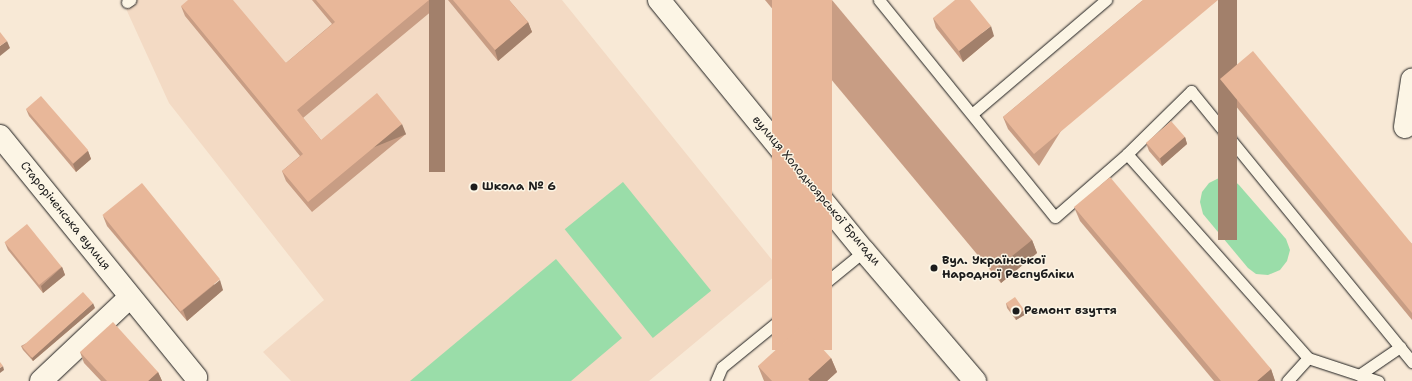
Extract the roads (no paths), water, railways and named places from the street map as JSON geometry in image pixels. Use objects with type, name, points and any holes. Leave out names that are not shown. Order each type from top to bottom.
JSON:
[{"type":"street","name":"вулиця Холодноярської Бригади","points":[[665,2],[864,251],[975,381]]},
{"type":"street","points":[[1405,127],[1412,80]]},
{"type":"street","name":"Староріченська вулиця","points":[[0,136],[196,377]]},
{"type":"street","points":[[41,381],[130,296]]},
{"type":"lane","points":[[879,0],[973,113],[1055,217],[1127,154],[1191,91],[1412,362]]},
{"type":"lane","points":[[973,113],[1106,0]]},
{"type":"lane","points":[[1127,154],[1308,358],[1378,381]]},
{"type":"lane","points":[[716,381],[722,368],[864,251]]},
{"type":"lane","points":[[1359,375],[1400,347]]},
{"type":"lane","points":[[1287,381],[1308,358]]},
{"type":"place","name":"Школа № 6","points":[[474,187]]},
{"type":"place","name":"Вул. Української Народної Республіки","points":[[934,268]]},
{"type":"place","name":"Ремонт взуття","points":[[1016,311]]}]
